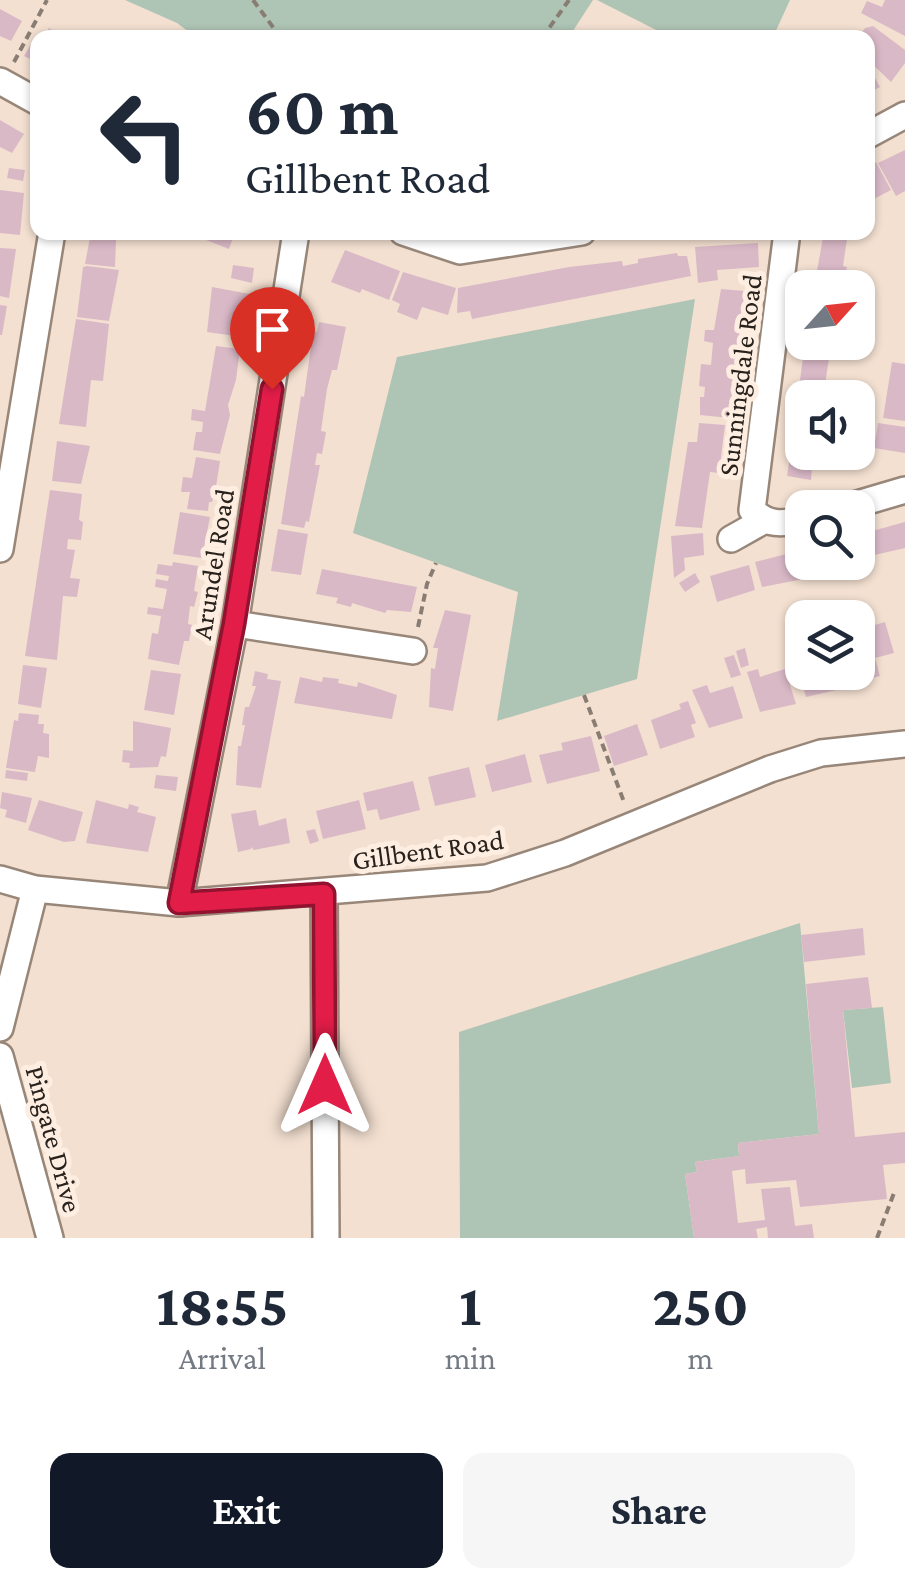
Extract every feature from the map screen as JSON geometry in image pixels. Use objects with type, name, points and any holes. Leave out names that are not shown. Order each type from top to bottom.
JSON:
[{"type":"street","points":[[2,82],[30,98]]},
{"type":"street","points":[[875,131],[905,115]]},
{"type":"street","points":[[0,549],[10,437],[50,240]]},
{"type":"street","name":"Arundel Road","points":[[179,903],[234,624],[295,240]]},
{"type":"street","points":[[427,240],[460,251],[531,240]]},
{"type":"street","name":"Sunningdale Road","points":[[763,521],[752,510],[786,240]]},
{"type":"street","points":[[875,499],[905,490]]},
{"type":"street","points":[[730,539],[763,521],[785,524]]},
{"type":"street","points":[[234,624],[413,651]]},
{"type":"street","name":"Gillbent Road","points":[[0,879],[35,889],[179,903],[488,878],[564,853],[770,770],[821,754],[905,744]]},
{"type":"street","points":[[0,1028],[35,889]]},
{"type":"street","points":[[324,894],[326,1238]]},
{"type":"street","name":"Pingate Drive","points":[[0,1056],[50,1238]]},
{"type":"path","points":[[31,30],[47,0]]},
{"type":"path","points":[[254,0],[275,30]]},
{"type":"path","points":[[548,30],[569,0]]},
{"type":"path","points":[[2,82],[30,31]]},
{"type":"path","points":[[413,651],[436,563]]},
{"type":"path","points":[[584,695],[632,825]]},
{"type":"path","points":[[877,1238],[894,1194]]},
{"type":"green space","points":[[125,0],[593,0],[574,30],[186,30]]},
{"type":"green space","points":[[597,0],[790,0],[776,30],[656,30]]},
{"type":"green space","points":[[695,299],[637,679],[497,721],[518,592],[353,533],[397,357]]},
{"type":"green space","points":[[800,923],[819,1134],[738,1143],[739,1156],[695,1162],[697,1172],[685,1174],[694,1238],[460,1238],[459,1032]]},
{"type":"green space","points":[[883,1007],[891,1083],[852,1088],[843,1010]]},
{"type":"building","points":[[885,0],[905,0],[905,36],[861,13],[867,1],[882,7]]},
{"type":"building","points":[[0,9],[22,21],[11,41],[0,36]]},
{"type":"building","points":[[873,26],[905,50],[905,63],[891,82],[875,67],[875,30],[865,28]]},
{"type":"building","points":[[0,120],[24,134],[12,153],[0,147]]},
{"type":"building","points":[[905,150],[905,191],[896,196],[878,163]]},
{"type":"building","points":[[875,163],[891,190],[875,198]]},
{"type":"building","points":[[9,168],[25,170],[23,181],[7,178]]},
{"type":"building","points":[[0,190],[24,193],[20,235],[0,233]]},
{"type":"building","points":[[90,240],[116,240],[115,267],[85,264]]},
{"type":"building","points":[[206,240],[232,240],[229,249]]},
{"type":"building","points":[[823,240],[847,240],[843,266],[847,267],[817,270]]},
{"type":"building","points":[[758,243],[759,267],[717,270],[718,280],[698,283],[695,247]]},
{"type":"building","points":[[0,248],[16,249],[9,298],[0,296]]},
{"type":"building","points":[[345,250],[400,271],[389,300],[331,282]]},
{"type":"building","points":[[677,253],[687,256],[691,276],[472,319],[470,311],[457,313],[458,288],[569,267],[622,261],[623,266],[638,263],[638,259]]},
{"type":"building","points":[[233,265],[254,268],[252,283],[231,278]]},
{"type":"building","points":[[83,267],[119,270],[109,321],[77,317]]},
{"type":"building","points":[[403,272],[456,288],[448,315],[422,307],[417,320],[397,312],[400,304],[392,300]]},
{"type":"building","points":[[212,287],[250,294],[242,337],[207,332]]},
{"type":"building","points":[[721,289],[745,291],[729,418],[700,415],[700,397],[704,397],[705,387],[699,386],[701,364],[711,365],[713,343],[704,341],[705,330],[714,330]]},
{"type":"building","points":[[0,305],[7,306],[2,335],[0,335]]},
{"type":"building","points":[[76,319],[109,324],[103,381],[91,380],[86,427],[59,424]]},
{"type":"building","points":[[319,322],[346,327],[337,370],[332,370],[327,389],[321,431],[326,432],[322,454],[317,453],[315,465],[320,465],[309,522],[304,528],[281,524],[313,331],[317,332]]},
{"type":"building","points":[[216,346],[240,349],[220,454],[193,450],[196,432],[202,432],[203,422],[191,420],[192,409],[205,411]]},
{"type":"building","points":[[803,360],[829,360],[826,380],[800,380]]},
{"type":"building","points":[[892,362],[905,364],[905,421],[883,418]]},
{"type":"building","points":[[699,423],[725,425],[719,473],[710,472],[702,528],[675,526],[688,442],[697,442]]},
{"type":"building","points":[[878,423],[905,427],[905,453],[875,448]]},
{"type":"building","points":[[57,441],[90,446],[81,484],[52,481]]},
{"type":"building","points":[[196,457],[220,461],[208,511],[187,509],[190,492],[181,492],[183,477],[192,478]]},
{"type":"building","points":[[788,470],[812,470],[811,480],[787,476]]},
{"type":"building","points":[[50,490],[82,494],[81,540],[68,539],[67,549],[75,550],[70,578],[80,579],[77,597],[63,596],[57,660],[25,656]]},
{"type":"building","points":[[180,512],[210,517],[202,558],[173,554]]},
{"type":"building","points":[[905,522],[905,548],[875,555],[875,530]]},
{"type":"building","points":[[278,529],[308,534],[301,575],[271,571]]},
{"type":"building","points":[[703,533],[704,555],[684,558],[685,570],[674,578],[671,536]]},
{"type":"building","points":[[785,554],[785,580],[798,580],[762,587],[755,562]]},
{"type":"building","points":[[173,562],[198,566],[194,591],[198,592],[194,607],[190,606],[189,641],[184,641],[179,665],[148,659],[152,633],[158,634],[161,616],[147,614],[148,607],[163,609],[167,589],[155,587],[156,579],[168,581],[169,576],[156,574],[158,564],[172,566]]},
{"type":"building","points":[[749,565],[755,590],[717,602],[710,576]]},
{"type":"building","points":[[322,569],[417,587],[411,612],[385,613],[352,603],[351,607],[336,603],[338,598],[316,594]]},
{"type":"building","points":[[695,573],[700,582],[685,592],[679,583]]},
{"type":"building","points":[[445,610],[471,615],[453,711],[429,707],[431,668],[435,669],[438,648],[433,648]]},
{"type":"building","points":[[885,622],[894,653],[875,658],[875,625]]},
{"type":"building","points":[[745,648],[749,665],[741,668],[736,651]]},
{"type":"building","points":[[734,655],[741,675],[731,678],[724,658]]},
{"type":"building","points":[[23,665],[47,668],[41,708],[18,704]]},
{"type":"building","points":[[758,669],[760,677],[785,669],[785,690],[792,690],[796,704],[760,712],[747,672]]},
{"type":"building","points":[[151,670],[181,674],[174,715],[144,710]]},
{"type":"building","points":[[255,671],[268,674],[267,679],[281,681],[261,788],[236,785],[238,746],[245,725],[245,707],[249,707],[256,686],[252,686]]},
{"type":"building","points":[[300,677],[322,682],[323,677],[339,679],[338,683],[357,687],[358,682],[397,695],[392,719],[294,703]]},
{"type":"building","points":[[707,685],[710,693],[733,686],[743,718],[709,728],[692,690]]},
{"type":"building","points":[[804,690],[837,690],[806,697]]},
{"type":"building","points":[[688,701],[696,723],[691,725],[695,737],[660,749],[651,720],[681,709],[679,704]]},
{"type":"building","points":[[19,713],[39,715],[38,724],[44,724],[43,733],[49,734],[49,758],[38,756],[35,772],[6,768],[14,720],[18,721]]},
{"type":"building","points":[[133,721],[171,728],[166,757],[161,756],[158,767],[129,768],[130,763],[122,762],[123,750],[133,751]]},
{"type":"building","points":[[637,724],[648,755],[614,766],[604,736]]},
{"type":"building","points":[[591,736],[600,771],[547,784],[539,755],[563,750],[561,743]]},
{"type":"building","points":[[525,754],[532,782],[492,792],[485,765]]},
{"type":"building","points":[[469,767],[476,797],[435,806],[428,777]]},
{"type":"building","points":[[6,770],[28,773],[27,781],[5,778]]},
{"type":"building","points":[[156,775],[178,777],[176,791],[154,788]]},
{"type":"building","points":[[413,781],[420,810],[380,820],[377,809],[367,811],[363,793]]},
{"type":"building","points":[[2,792],[32,798],[26,823],[5,817],[7,810],[0,808]]},
{"type":"building","points":[[39,800],[83,812],[75,841],[64,842],[28,830]]},
{"type":"building","points":[[96,800],[128,809],[129,804],[139,807],[137,812],[156,817],[148,852],[86,843]]},
{"type":"building","points":[[359,800],[366,829],[323,839],[316,811]]},
{"type":"building","points":[[256,810],[259,826],[286,818],[290,843],[238,852],[231,814]]},
{"type":"building","points":[[315,829],[319,841],[310,844],[306,831]]},
{"type":"building","points":[[863,928],[865,955],[804,962],[801,935]]},
{"type":"building","points":[[868,977],[872,1008],[843,1010],[855,1137],[905,1132],[905,1163],[883,1165],[887,1199],[800,1207],[796,1180],[746,1184],[745,1169],[732,1171],[738,1223],[765,1220],[761,1189],[790,1187],[795,1226],[812,1224],[814,1238],[768,1238],[767,1227],[756,1229],[758,1238],[694,1238],[685,1174],[697,1172],[695,1162],[739,1156],[738,1143],[819,1134],[806,984]]},
{"type":"route","points":[[272,389],[234,624],[179,903],[324,894],[325,1085]]}]
